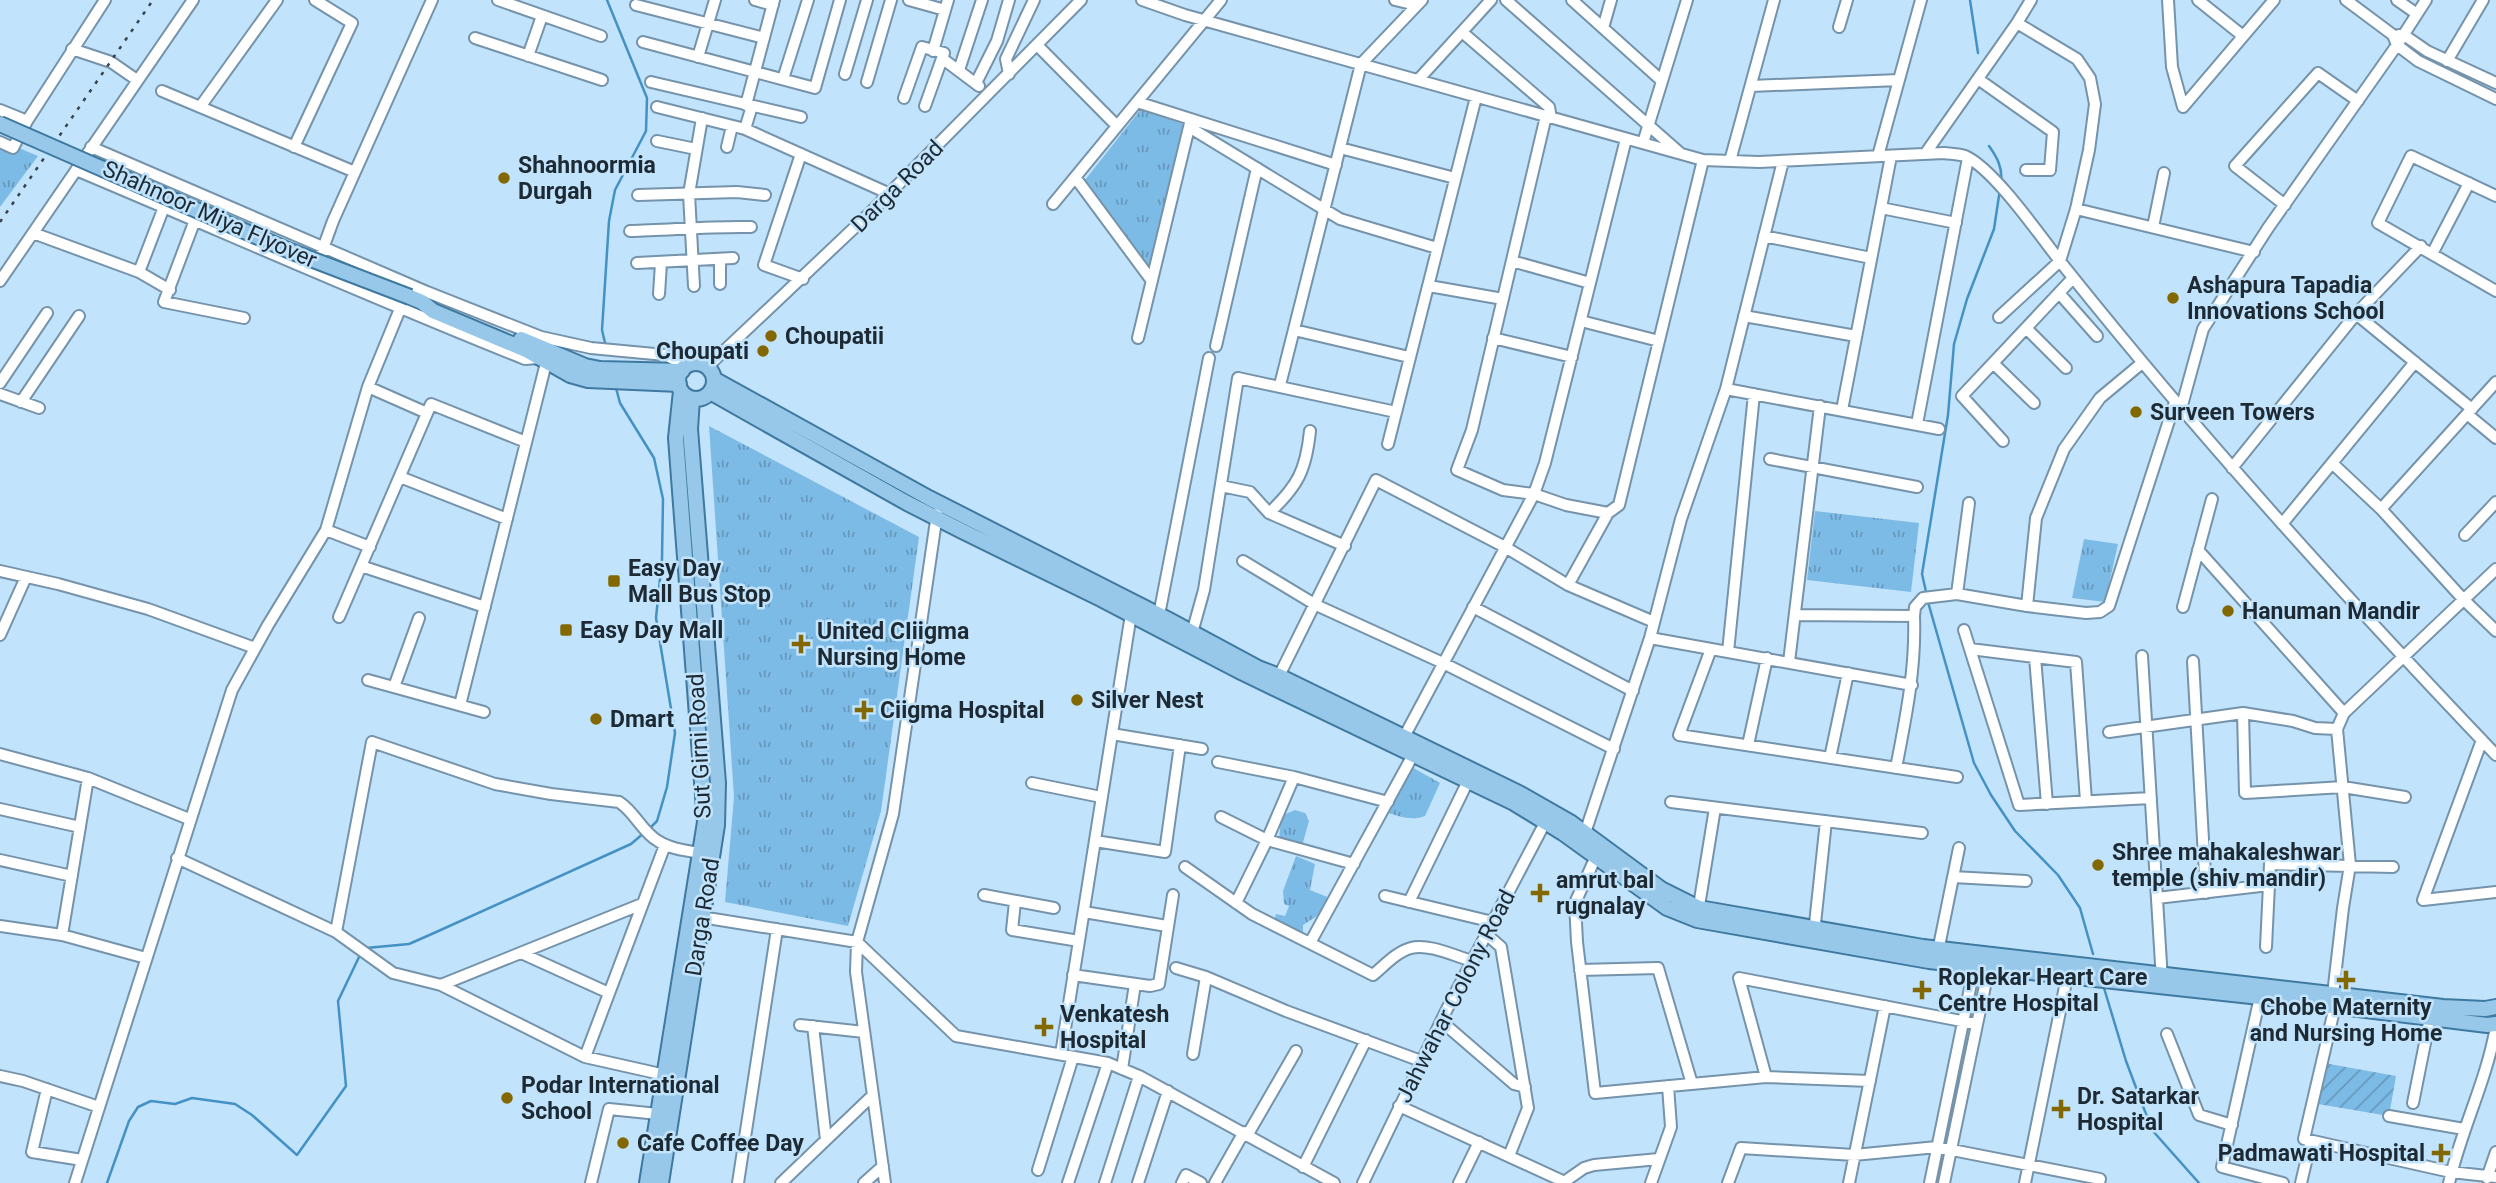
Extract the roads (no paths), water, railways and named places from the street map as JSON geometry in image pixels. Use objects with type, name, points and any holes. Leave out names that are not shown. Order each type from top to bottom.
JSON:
[{"type":"main road","name":"Shahnoor Miya Flyover","points":[[0,124],[290,251],[422,302],[432,302],[585,366],[600,369],[661,369],[684,382]]},
{"type":"main road","name":"Shahnoor Miya Flyover","points":[[422,302],[433,312],[537,357],[570,375],[588,380],[684,382]]},
{"type":"main road","points":[[710,379],[699,399],[684,382],[694,364],[710,379],[938,511],[1132,608],[1243,673],[1548,817]]},
{"type":"main road","name":"Darga Road","points":[[661,1183],[696,916],[706,854],[717,825],[718,783],[684,382]]},
{"type":"main road","points":[[1132,608],[1159,615],[1258,668],[1519,793],[1548,817],[1599,851],[1667,908],[1983,961],[2334,1000],[2430,1018],[2487,1025],[2496,1016]]},
{"type":"main road","points":[[647,1183],[696,916]]},
{"type":"main road","points":[[2162,981],[2260,997],[2443,1007],[2496,1016]]},
{"type":"street","points":[[0,142],[13,148],[27,121],[105,0]]},
{"type":"street","points":[[0,281],[192,0]]},
{"type":"street","points":[[200,107],[277,0]]},
{"type":"street","points":[[294,147],[352,23],[315,0]]},
{"type":"street","points":[[314,270],[432,0]]},
{"type":"street","points":[[498,0],[601,36]]},
{"type":"street","points":[[698,57],[715,0]]},
{"type":"street","points":[[745,129],[754,72],[774,3],[754,0]]},
{"type":"street","points":[[783,79],[808,0]]},
{"type":"street","points":[[643,42],[815,88],[840,0]]},
{"type":"street","points":[[845,74],[867,0]]},
{"type":"street","points":[[867,82],[891,0]]},
{"type":"street","points":[[909,0],[947,5],[933,51]]},
{"type":"street","points":[[959,70],[982,0]]},
{"type":"street","points":[[976,83],[997,41],[1009,0]]},
{"type":"street","points":[[1009,74],[1006,59],[1034,0]]},
{"type":"street","name":"Darga Road","points":[[710,379],[803,279],[1081,0]]},
{"type":"street","points":[[1142,0],[1204,20],[1703,160],[1783,161],[1944,153],[1969,158],[2006,193],[2142,363],[2232,468],[2402,657],[2496,755]]},
{"type":"street","points":[[1053,204],[1221,0]]},
{"type":"street","points":[[1395,0],[1419,3]]},
{"type":"street","points":[[1418,80],[1491,0]]},
{"type":"street","points":[[1506,0],[1682,154]]},
{"type":"street","points":[[1572,0],[1662,82]]},
{"type":"street","points":[[1603,27],[1611,0]]},
{"type":"street","points":[[1643,144],[1687,0]]},
{"type":"street","points":[[1730,161],[1774,0]]},
{"type":"street","points":[[1839,27],[1847,0]]},
{"type":"street","points":[[1878,156],[1922,0]]},
{"type":"street","points":[[1924,154],[2031,0]]},
{"type":"street","points":[[2168,0],[2172,67],[2183,107],[2274,0]]},
{"type":"street","points":[[2198,0],[2243,36]]},
{"type":"street","points":[[2346,0],[2398,38],[2495,80]]},
{"type":"street","points":[[2397,0],[2417,14]]},
{"type":"street","points":[[1896,768],[1912,684],[1915,607],[1928,597],[1957,594],[2086,613],[2100,612],[2109,606],[2203,329],[2426,0]]},
{"type":"street","points":[[2447,61],[2483,0]]},
{"type":"street","points":[[1279,385],[1361,64],[1419,3]]},
{"type":"street","points":[[636,5],[764,38]]},
{"type":"street","points":[[528,56],[542,16]]},
{"type":"street","points":[[1999,317],[2060,261],[2076,209],[2089,149],[2095,104],[2090,78],[2077,59],[2017,23]]},
{"type":"street","points":[[1462,32],[1549,107],[1472,430],[1457,470],[1503,490],[1534,494],[1566,505],[1608,513]]},
{"type":"street","points":[[475,38],[601,80]]},
{"type":"street","points":[[2398,38],[2418,61],[2496,99]]},
{"type":"street","points":[[1037,45],[1117,126]]},
{"type":"street","points":[[904,98],[922,47],[944,53],[925,106]]},
{"type":"street","points":[[72,49],[111,62],[137,80]]},
{"type":"street","points":[[943,59],[976,83],[988,96]]},
{"type":"street","points":[[2285,205],[2235,166],[2318,73],[2358,101]]},
{"type":"street","points":[[1978,79],[2053,132],[2050,170],[2026,170]]},
{"type":"street","points":[[1751,86],[1899,80]]},
{"type":"street","points":[[651,82],[801,117]]},
{"type":"street","points":[[162,91],[355,172]]},
{"type":"street","points":[[1388,444],[1476,97]]},
{"type":"street","points":[[1137,102],[1190,123],[1336,165]]},
{"type":"street","points":[[657,107],[745,129],[890,194]]},
{"type":"street","points":[[0,110],[27,121]]},
{"type":"street","points":[[694,286],[689,194],[702,118]]},
{"type":"street","points":[[1190,123],[1340,219],[1437,248]]},
{"type":"street","points":[[1138,338],[1190,123]]},
{"type":"street","points":[[727,147],[732,126]]},
{"type":"street","points":[[1404,737],[1534,494],[1545,463],[1626,139]]},
{"type":"street","points":[[657,141],[696,149]]},
{"type":"street","points":[[90,147],[427,292],[541,337],[591,348],[665,355],[684,382]]},
{"type":"street","points":[[1340,148],[1455,178]]},
{"type":"street","points":[[801,154],[764,265],[803,279]]},
{"type":"street","points":[[1842,410],[1891,156]]},
{"type":"street","points":[[2496,196],[2411,156],[2378,223],[2496,291]]},
{"type":"street","points":[[1917,424],[1969,158]]},
{"type":"street","points":[[1568,585],[1608,513],[1619,505],[1703,160]]},
{"type":"street","points":[[1582,839],[1650,638],[1681,519],[1726,388],[1783,161]]},
{"type":"street","points":[[1216,346],[1257,168]]},
{"type":"street","points":[[76,170],[400,309],[524,359],[537,357],[526,442],[460,705]]},
{"type":"street","points":[[2153,228],[2164,173]]},
{"type":"street","points":[[1075,177],[1152,281]]},
{"type":"street","points":[[2432,254],[2469,183]]},
{"type":"street","points":[[638,195],[737,192],[765,195]]},
{"type":"street","points":[[139,272],[164,207]]},
{"type":"street","points":[[1881,208],[1956,223]]},
{"type":"street","points":[[2076,209],[2254,252]]},
{"type":"street","points":[[195,220],[164,302],[244,318]]},
{"type":"street","points":[[630,231],[709,226],[751,227]]},
{"type":"street","points":[[33,233],[139,272],[170,290]]},
{"type":"street","points":[[1764,236],[1871,258]]},
{"type":"street","points":[[2232,468],[2356,314],[2421,246]]},
{"type":"street","points":[[637,263],[733,258]]},
{"type":"street","points":[[720,260],[720,284]]},
{"type":"street","points":[[1512,261],[1590,283]]},
{"type":"street","points":[[659,294],[661,262]]},
{"type":"street","points":[[2003,441],[1962,396],[2073,278]]},
{"type":"street","points":[[1429,286],[1503,299]]},
{"type":"street","points":[[2059,293],[2097,336]]},
{"type":"street","points":[[75,1183],[232,690],[326,530],[368,387],[400,309]]},
{"type":"street","points":[[0,383],[47,313]]},
{"type":"street","points":[[2356,314],[2414,362],[2496,438]]},
{"type":"street","points":[[21,402],[79,316]]},
{"type":"street","points":[[1744,316],[1856,336]]},
{"type":"street","points":[[1581,321],[1659,341]]},
{"type":"street","points":[[2026,328],[2066,368]]},
{"type":"street","points":[[1294,330],[1409,357]]},
{"type":"street","points":[[1493,338],[1572,357]]},
{"type":"street","points":[[1159,615],[1209,358]]},
{"type":"street","points":[[2282,524],[2414,362]]},
{"type":"street","points":[[1993,363],[2034,403]]},
{"type":"street","points":[[2027,606],[2036,518],[2064,449],[2100,398],[2142,363]]},
{"type":"street","points":[[1192,633],[1204,590],[1238,378],[1396,412]]},
{"type":"street","points":[[2381,509],[2496,382]]},
{"type":"street","points":[[368,387],[427,413]]},
{"type":"street","points":[[1726,388],[1939,429]]},
{"type":"street","points":[[0,394],[40,408]]},
{"type":"street","points":[[1728,652],[1754,394]]},
{"type":"street","points":[[340,617],[431,404],[526,442]]},
{"type":"street","points":[[1789,662],[1820,406]]},
{"type":"street","points":[[1269,513],[1290,493],[1300,477],[1310,430]]},
{"type":"street","points":[[1770,459],[1917,487]]},
{"type":"street","points":[[2332,463],[2381,509],[2496,631]]},
{"type":"street","points":[[400,477],[507,519]]},
{"type":"street","points":[[1279,676],[1376,480],[1505,547],[1568,585],[1654,622]]},
{"type":"street","points":[[1221,486],[1250,492],[1269,513],[1345,546]]},
{"type":"street","points":[[2183,607],[2212,499]]},
{"type":"street","points":[[2466,535],[2496,502]]},
{"type":"street","points":[[1957,594],[1969,503]]},
{"type":"street","points":[[885,1183],[856,972],[857,942],[893,814],[938,511]]},
{"type":"street","points":[[326,530],[370,547]]},
{"type":"street","points":[[2198,550],[2344,713]]},
{"type":"street","points":[[1243,561],[1316,605],[1443,663],[1614,750]]},
{"type":"street","points":[[362,566],[485,607]]},
{"type":"street","points":[[2496,569],[2344,713],[2337,729],[2350,865],[2334,1000],[2304,1139],[2450,1177],[2492,1177],[2496,1152]]},
{"type":"street","points":[[0,571],[149,609],[255,648]]},
{"type":"street","points":[[0,635],[26,577]]},
{"type":"street","points":[[1473,607],[1633,691]]},
{"type":"street","points":[[1061,1054],[1132,608]]},
{"type":"street","points":[[1795,615],[1914,616]]},
{"type":"street","points":[[394,687],[419,618]]},
{"type":"street","points":[[1964,630],[2019,805],[2151,798]]},
{"type":"street","points":[[1650,638],[1912,684]]},
{"type":"street","points":[[1711,649],[1679,734],[1957,777]]},
{"type":"street","points":[[1970,649],[2076,662],[2087,802]]},
{"type":"street","points":[[2142,656],[2162,981]]},
{"type":"street","points":[[2035,657],[2047,804]]},
{"type":"street","points":[[1748,745],[1767,658]]},
{"type":"street","points":[[2193,661],[2194,719],[2206,893]]},
{"type":"street","points":[[1830,758],[1848,673]]},
{"type":"street","points":[[368,680],[484,712]]},
{"type":"street","points":[[2109,732],[2243,713],[2293,721],[2315,728],[2337,729]]},
{"type":"street","points":[[2243,713],[2245,793],[2343,788],[2404,797]]},
{"type":"street","points":[[1112,734],[1202,749]]},
{"type":"street","points":[[2482,740],[2423,900],[2496,892]]},
{"type":"street","points":[[336,932],[372,742],[495,784],[619,802],[628,808],[660,843],[706,854]]},
{"type":"street","points":[[1095,841],[1165,852],[1180,745]]},
{"type":"street","points":[[0,754],[88,778],[189,819]]},
{"type":"street","points":[[1310,943],[1413,755]]},
{"type":"street","points":[[1217,762],[1294,777],[1388,802]]},
{"type":"street","points":[[1236,903],[1294,777]]},
{"type":"street","points":[[62,935],[88,778]]},
{"type":"street","points":[[1409,902],[1468,781]]},
{"type":"street","points":[[1032,783],[1101,797]]},
{"type":"street","points":[[1671,802],[1922,833]]},
{"type":"street","points":[[1698,914],[1715,808]]},
{"type":"street","points":[[0,809],[80,827]]},
{"type":"street","points":[[1221,817],[1267,840],[1354,864]]},
{"type":"street","name":"Jahwahar Colony Road","points":[[1363,1183],[1441,1021],[1548,817]]},
{"type":"street","points":[[1814,934],[1826,821]]},
{"type":"street","points":[[585,1057],[642,904],[660,843]]},
{"type":"street","points":[[1937,955],[1958,848]]},
{"type":"street","points":[[1599,851],[1575,903],[1595,1093],[1766,1077],[1870,1081]]},
{"type":"street","points":[[177,858],[336,932],[393,973],[441,985],[585,1057],[665,1075]]},
{"type":"street","points":[[0,860],[72,876]]},
{"type":"street","points":[[2266,947],[2270,864],[2393,867]]},
{"type":"street","points":[[1185,867],[1252,914],[1373,975],[1400,953],[1413,947],[1429,948],[1472,961]]},
{"type":"street","points":[[1953,877],[2026,881]]},
{"type":"street","points":[[2157,898],[2269,885]]},
{"type":"street","points":[[984,895],[1054,908]]},
{"type":"street","points":[[1073,975],[1150,986],[1159,984],[1173,895]]},
{"type":"street","points":[[1385,896],[1493,922]]},
{"type":"street","points":[[1015,902],[1012,930],[1079,941]]},
{"type":"street","points":[[441,985],[642,904]]},
{"type":"street","points":[[1084,912],[1167,926]]},
{"type":"street","points":[[696,916],[857,942],[956,1036],[1108,1063],[1168,1091],[1334,1183]]},
{"type":"street","points":[[0,926],[62,935],[146,958]]},
{"type":"street","points":[[738,1183],[777,929]]},
{"type":"street","points":[[1486,934],[1501,947],[1528,1108],[1509,1156]]},
{"type":"street","points":[[521,953],[609,992]]},
{"type":"street","points":[[1930,1183],[1963,1021],[1983,961]]},
{"type":"street","points":[[1944,1183],[1977,1024],[1983,961]]},
{"type":"street","points":[[1176,968],[1206,977],[1421,1061]]},
{"type":"street","points":[[1580,970],[1658,968],[1692,1084]]},
{"type":"street","points":[[2025,1183],[2068,971]]},
{"type":"street","points":[[1193,1054],[1206,977]]},
{"type":"street","points":[[1766,1077],[1740,978],[1977,1024]]},
{"type":"street","points":[[1122,1069],[1135,984]]},
{"type":"street","points":[[2260,997],[2222,1167],[2283,1183]]},
{"type":"street","points":[[1849,1183],[1885,1006]]},
{"type":"street","points":[[2450,1177],[2492,1049],[2496,1016]]},
{"type":"street","points":[[2413,1103],[2430,1018]]},
{"type":"street","points":[[1441,1021],[1514,1084],[1525,1087]]},
{"type":"street","points":[[800,1025],[864,1032]]},
{"type":"street","points":[[813,1026],[826,1140]]},
{"type":"street","points":[[2167,1034],[2199,1115],[2232,1125]]},
{"type":"street","points":[[1304,1183],[1306,1169],[1366,1040]]},
{"type":"street","points":[[1215,1183],[1296,1051]]},
{"type":"street","points":[[1038,1170],[1073,1056]]},
{"type":"street","points":[[1068,1183],[1108,1063]]},
{"type":"street","points":[[0,1076],[99,1107]]},
{"type":"street","points":[[1105,1183],[1139,1076]]},
{"type":"street","points":[[1651,1183],[1671,1128],[1668,1086]]},
{"type":"street","points":[[47,1089],[32,1152],[82,1160]]},
{"type":"street","points":[[1138,1183],[1168,1091]]},
{"type":"street","points":[[781,1183],[873,1096]]},
{"type":"street","points":[[1399,1106],[1509,1156],[1550,1179],[1565,1182],[1584,1168],[1594,1165],[1660,1159]]},
{"type":"street","points":[[591,1183],[609,1109],[658,1114]]},
{"type":"street","points":[[2389,1116],[2464,1129]]},
{"type":"street","points":[[2301,1183],[2311,1141]]},
{"type":"street","points":[[1460,1183],[1479,1142]]},
{"type":"street","points":[[1728,1183],[1741,1148],[1854,1155],[1937,1147],[2100,1179],[2099,1183]]},
{"type":"street","points":[[864,1183],[883,1166]]},
{"type":"street","points":[[1182,1183],[1186,1175],[1201,1183]]},
{"type":"waterway","points":[[606,347],[602,330],[609,221],[615,190],[646,131],[647,98],[607,0]]},
{"type":"waterway","points":[[1970,0],[1978,53]]},
{"type":"waterway","points":[[1989,146],[1999,163],[2001,183]]},
{"type":"waterway","points":[[1927,596],[1922,574],[1948,415],[1954,344],[1967,299],[1994,229],[2000,189]]},
{"type":"waterway","points":[[616,388],[620,403],[654,458],[663,499],[662,559],[656,618],[675,733],[667,787],[657,821],[650,828]]},
{"type":"waterway","points":[[1928,602],[1974,763],[2015,831],[2058,875],[2080,908],[2093,954]]},
{"type":"waterway","points":[[366,948],[409,944],[631,844],[645,832]]},
{"type":"waterway","points":[[107,1183],[129,1121],[138,1107],[151,1101],[175,1104],[192,1098],[235,1104],[252,1115],[297,1155],[346,1086],[338,1001],[360,955]]},
{"type":"waterway","points":[[2104,988],[2126,1061],[2152,1130],[2199,1183]]},
{"type":"railway","points":[[0,222],[153,0]]},
{"type":"place","name":"Shahnoormia Durgah","points":[[504,178]]},
{"type":"place","name":"Ashapura Tapadia Innovations School","points":[[2173,298]]},
{"type":"place","name":"Choupatii","points":[[771,336]]},
{"type":"place","name":"Choupati","points":[[763,351]]},
{"type":"place","name":"Surveen Towers","points":[[2136,412]]},
{"type":"place","name":"Easy Day Mall Bus Stop","points":[[614,581]]},
{"type":"place","name":"Hanuman Mandir","points":[[2228,611]]},
{"type":"place","name":"Easy Day Mall","points":[[566,630]]},
{"type":"place","name":"United CIiigma Nursing Home","points":[[801,644]]},
{"type":"place","name":"Silver Nest","points":[[1077,700]]},
{"type":"place","name":"Ciigma Hospital","points":[[864,710]]},
{"type":"place","name":"Dmart","points":[[596,719]]},
{"type":"place","name":"Shree mahakaleshwar temple (shiv mandir)","points":[[2098,865]]},
{"type":"place","name":"amrut bal rugnalay","points":[[1540,893]]},
{"type":"place","name":"Chobe Maternity and Nursing Home","points":[[2346,980]]},
{"type":"place","name":"Roplekar Heart Care Centre Hospital","points":[[1922,990]]},
{"type":"place","name":"Venkatesh Hospital","points":[[1044,1027]]},
{"type":"place","name":"Podar International School","points":[[507,1098]]},
{"type":"place","name":"Dr. Satarkar Hospital","points":[[2061,1109]]},
{"type":"place","name":"Cafe Coffee Day","points":[[623,1143]]},
{"type":"place","name":"Padmawati Hospital","points":[[2441,1153]]}]
